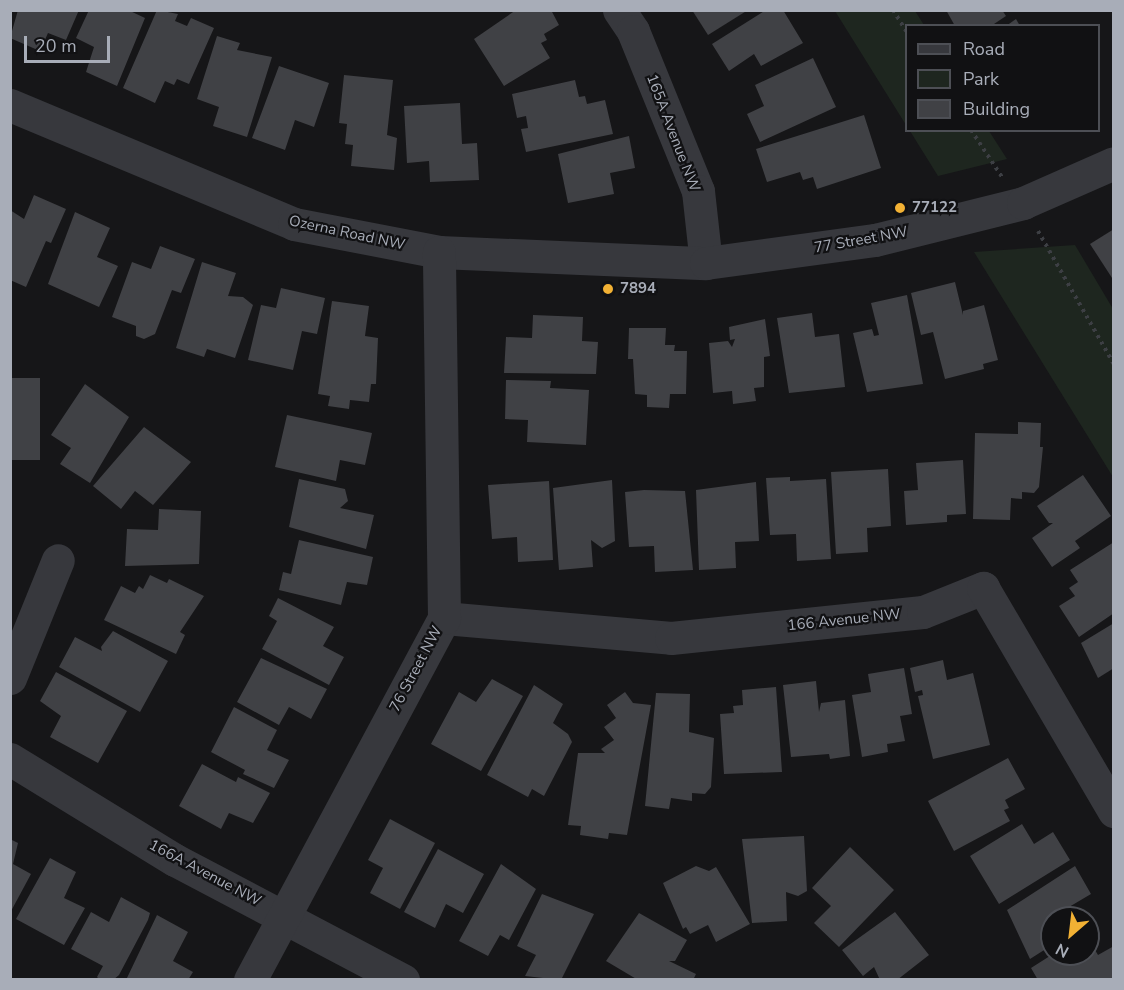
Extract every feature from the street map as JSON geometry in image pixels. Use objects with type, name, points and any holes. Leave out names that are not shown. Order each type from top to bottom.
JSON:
[{"type":"street","name":"165A Avenue NW","points":[[619,10],[633,31],[698,191],[706,262]]},
{"type":"street","name":"Ozerna Road NW","points":[[10,105],[294,224],[439,252],[706,262]]},
{"type":"street","name":"77 Street NW","points":[[706,262],[875,240],[1023,203],[1113,163]]},
{"type":"street","name":"76 Street NW","points":[[250,980],[444,618],[439,252]]},
{"type":"street","points":[[10,678],[58,560]]},
{"type":"street","name":"166 Avenue NW","points":[[444,618],[671,638],[923,612],[983,588],[1113,811]]},
{"type":"street","name":"166A Avenue NW","points":[[10,759],[175,860],[285,914],[403,980]]},
{"type":"path","points":[[893,10],[905,29]]},
{"type":"path","points":[[972,132],[1023,203],[1113,364]]},
{"type":"green space","points":[[835,11],[915,11],[923,24],[905,24],[905,123]]},
{"type":"green space","points":[[911,132],[990,132],[1007,159],[938,176]]},
{"type":"green space","points":[[1075,245],[1113,309],[1113,477],[974,252]]},
{"type":"building","points":[[18,10],[79,10],[66,40],[48,33],[40,51],[10,38]]},
{"type":"building","points":[[89,10],[128,10],[145,18],[117,86],[86,72],[94,47],[76,38]]},
{"type":"building","points":[[157,10],[178,14],[175,21],[187,26],[191,18],[214,28],[189,84],[177,79],[174,85],[165,81],[155,103],[123,88]]},
{"type":"building","points":[[516,10],[551,10],[559,25],[544,34],[547,40],[541,43],[550,58],[504,86],[474,39]]},
{"type":"building","points":[[692,10],[748,10],[708,35]]},
{"type":"building","points":[[766,10],[783,10],[803,43],[761,66],[754,54],[729,71],[712,44]]},
{"type":"building","points":[[946,10],[1002,10],[1006,16],[994,24],[954,24]]},
{"type":"building","points":[[1016,19],[1019,24],[1009,24]]},
{"type":"building","points":[[217,36],[240,43],[237,50],[272,57],[247,137],[213,126],[219,107],[197,99]]},
{"type":"building","points":[[813,58],[836,107],[760,142],[747,114],[764,106],[755,85]]},
{"type":"building","points":[[279,66],[329,83],[314,127],[295,120],[285,150],[252,138]]},
{"type":"building","points":[[344,75],[393,80],[387,135],[397,138],[394,170],[351,166],[353,145],[345,144],[347,124],[339,123]]},
{"type":"building","points":[[575,80],[579,97],[585,96],[587,104],[605,100],[613,134],[526,152],[521,129],[528,128],[526,116],[517,118],[512,94]]},
{"type":"building","points":[[460,103],[462,144],[477,143],[479,180],[430,182],[429,161],[407,163],[404,106]]},
{"type":"building","points":[[864,115],[881,168],[817,189],[813,177],[803,180],[800,172],[767,182],[756,149]]},
{"type":"building","points":[[629,136],[635,168],[610,173],[614,194],[568,203],[558,154]]},
{"type":"building","points":[[34,195],[66,209],[51,243],[46,241],[26,287],[10,280],[10,210],[24,219]]},
{"type":"building","points":[[75,212],[110,228],[97,257],[118,266],[99,307],[48,284]]},
{"type":"building","points":[[1114,229],[1114,281],[1090,244]]},
{"type":"building","points":[[160,246],[195,259],[181,293],[172,290],[155,334],[144,339],[136,336],[136,326],[112,317],[132,262],[151,269]]},
{"type":"building","points":[[202,262],[236,273],[228,296],[243,297],[253,305],[235,358],[207,349],[204,357],[176,348]]},
{"type":"building","points":[[955,282],[963,315],[963,311],[984,305],[998,360],[983,364],[984,369],[945,379],[933,332],[921,335],[911,293]]},
{"type":"building","points":[[281,288],[325,298],[317,334],[302,331],[293,370],[248,360],[261,305],[276,308]]},
{"type":"building","points":[[907,295],[923,384],[867,392],[853,333],[872,329],[874,336],[879,335],[871,303]]},
{"type":"building","points":[[332,301],[369,306],[365,336],[378,338],[376,384],[371,384],[369,402],[350,400],[349,409],[328,406],[330,396],[318,394]]},
{"type":"building","points":[[812,313],[815,337],[839,334],[845,387],[789,393],[777,318]]},
{"type":"building","points":[[533,315],[583,317],[582,341],[598,342],[596,374],[504,373],[506,337],[532,338]]},
{"type":"building","points":[[765,319],[770,356],[764,357],[764,387],[754,388],[756,401],[733,404],[732,391],[713,393],[709,343],[728,341],[732,347],[735,339],[730,340],[729,327]]},
{"type":"building","points":[[629,328],[666,328],[665,345],[675,345],[674,351],[687,351],[686,394],[670,394],[669,408],[647,407],[647,395],[635,394],[633,359],[628,359]]},
{"type":"building","points":[[10,378],[40,378],[40,460],[10,460]]},
{"type":"building","points":[[506,380],[551,381],[550,388],[589,390],[586,445],[527,442],[528,420],[505,419]]},
{"type":"building","points":[[85,384],[129,417],[90,483],[60,464],[71,448],[51,435]]},
{"type":"building","points":[[287,415],[372,433],[365,465],[340,460],[336,481],[275,467]]},
{"type":"building","points":[[1018,422],[1041,423],[1040,447],[1043,447],[1039,487],[1034,493],[1022,492],[1022,499],[1011,498],[1010,520],[973,519],[975,433],[1018,434]]},
{"type":"building","points":[[144,427],[191,462],[153,505],[135,491],[121,509],[93,486]]},
{"type":"building","points":[[963,460],[966,514],[947,515],[947,522],[906,525],[904,491],[918,490],[916,463]]},
{"type":"building","points":[[888,469],[891,526],[867,528],[868,552],[836,554],[831,472]]},
{"type":"building","points":[[1083,475],[1111,516],[1075,541],[1080,548],[1052,567],[1032,538],[1053,523],[1049,523],[1037,506]]},
{"type":"building","points":[[790,477],[790,481],[826,479],[831,559],[797,561],[796,534],[770,535],[766,478]]},
{"type":"building","points":[[299,479],[345,489],[348,501],[340,508],[374,515],[366,549],[289,527]]},
{"type":"building","points":[[612,480],[615,541],[602,548],[591,540],[593,567],[559,570],[553,488]]},
{"type":"building","points":[[549,481],[553,560],[518,562],[517,537],[492,539],[488,485]]},
{"type":"building","points":[[756,482],[759,541],[735,542],[736,568],[699,570],[696,490]]},
{"type":"building","points":[[685,491],[693,570],[655,572],[654,546],[629,547],[625,492]]},
{"type":"building","points":[[159,509],[201,511],[199,564],[125,566],[127,529],[158,530]]},
{"type":"building","points":[[299,540],[373,557],[367,585],[347,582],[341,605],[279,590],[283,572],[291,574]]},
{"type":"building","points":[[1114,542],[1114,613],[1079,637],[1059,606],[1075,596],[1069,588],[1078,582],[1070,570]]},
{"type":"building","points":[[150,575],[167,583],[169,579],[204,596],[180,632],[185,635],[176,654],[104,620],[121,586],[135,593],[139,586],[143,589]]},
{"type":"building","points":[[278,598],[334,627],[323,646],[344,657],[329,685],[262,649],[277,621],[269,616]]},
{"type":"building","points":[[1114,623],[1114,668],[1098,678],[1081,643]]},
{"type":"building","points":[[113,631],[168,661],[140,712],[59,667],[75,637],[102,651],[101,647]]},
{"type":"building","points":[[261,658],[327,689],[311,719],[289,707],[279,725],[237,702]]},
{"type":"building","points":[[943,660],[947,680],[973,673],[990,745],[933,759],[918,696],[923,695],[922,690],[915,692],[910,668]]},
{"type":"building","points":[[904,668],[912,714],[900,716],[905,741],[887,744],[888,752],[862,757],[852,695],[871,692],[868,674]]},
{"type":"building","points":[[56,672],[127,711],[98,763],[50,737],[61,716],[40,701]]},
{"type":"building","points":[[492,679],[523,696],[481,771],[431,744],[459,692],[476,702]]},
{"type":"building","points":[[816,681],[819,712],[821,703],[845,700],[850,756],[830,759],[829,754],[791,757],[783,685]]},
{"type":"building","points":[[534,685],[563,704],[553,723],[568,734],[572,742],[544,796],[532,789],[528,797],[487,775]]},
{"type":"building","points":[[776,687],[782,772],[724,774],[720,714],[734,713],[733,706],[743,705],[742,690]]},
{"type":"building","points":[[625,692],[633,703],[651,705],[627,835],[609,833],[608,839],[580,835],[581,826],[568,825],[578,753],[605,753],[601,749],[614,740],[604,727],[616,718],[607,705]]},
{"type":"building","points":[[656,693],[690,694],[689,732],[714,738],[711,787],[705,794],[692,793],[692,801],[671,798],[669,809],[645,806]]},
{"type":"building","points":[[234,707],[277,730],[267,750],[289,760],[274,788],[243,774],[245,770],[211,752]]},
{"type":"building","points":[[1008,758],[1025,789],[1005,800],[1009,808],[1004,810],[1010,821],[954,851],[928,801]]},
{"type":"building","points":[[202,764],[236,782],[238,777],[270,793],[253,823],[229,813],[221,829],[179,806]]},
{"type":"building","points":[[390,819],[435,843],[400,909],[370,893],[383,868],[368,860]]},
{"type":"building","points":[[1022,824],[1034,844],[1053,832],[1070,860],[999,904],[970,856]]},
{"type":"building","points":[[804,836],[807,891],[798,896],[786,892],[787,921],[752,923],[742,839]]},
{"type":"building","points":[[10,839],[18,843],[13,864],[31,874],[10,913]]},
{"type":"building","points":[[850,847],[894,890],[839,947],[814,923],[831,906],[812,888]]},
{"type":"building","points":[[438,849],[484,874],[463,913],[446,904],[435,928],[404,912]]},
{"type":"building","points":[[50,858],[76,872],[64,898],[85,908],[64,945],[16,919]]},
{"type":"building","points":[[501,864],[536,889],[509,940],[500,935],[488,956],[459,941]]},
{"type":"building","points":[[696,866],[709,871],[716,867],[750,924],[716,942],[708,925],[690,934],[686,927],[683,929],[663,883]]},
{"type":"building","points":[[1075,866],[1091,894],[1071,906],[1040,906],[1040,953],[1030,959],[1007,910]]},
{"type":"building","points":[[542,894],[594,914],[561,980],[525,976],[536,955],[517,946]]},
{"type":"building","points":[[121,897],[150,913],[119,975],[113,980],[100,980],[97,977],[103,966],[71,949],[91,912],[109,922]]},
{"type":"building","points":[[895,912],[929,955],[897,980],[880,980],[874,967],[863,976],[842,950]]},
{"type":"building","points":[[639,913],[687,940],[675,961],[669,961],[696,974],[693,980],[638,980],[606,961]]},
{"type":"building","points":[[157,915],[188,932],[173,961],[193,972],[188,980],[126,980]]},
{"type":"building","points":[[1114,946],[1114,980],[1038,980],[1031,968],[1040,962],[1040,966],[1100,966],[1100,954]]},
{"type":"place","name":"77122","points":[[900,208]]},
{"type":"place","name":"7894","points":[[608,289]]}]
